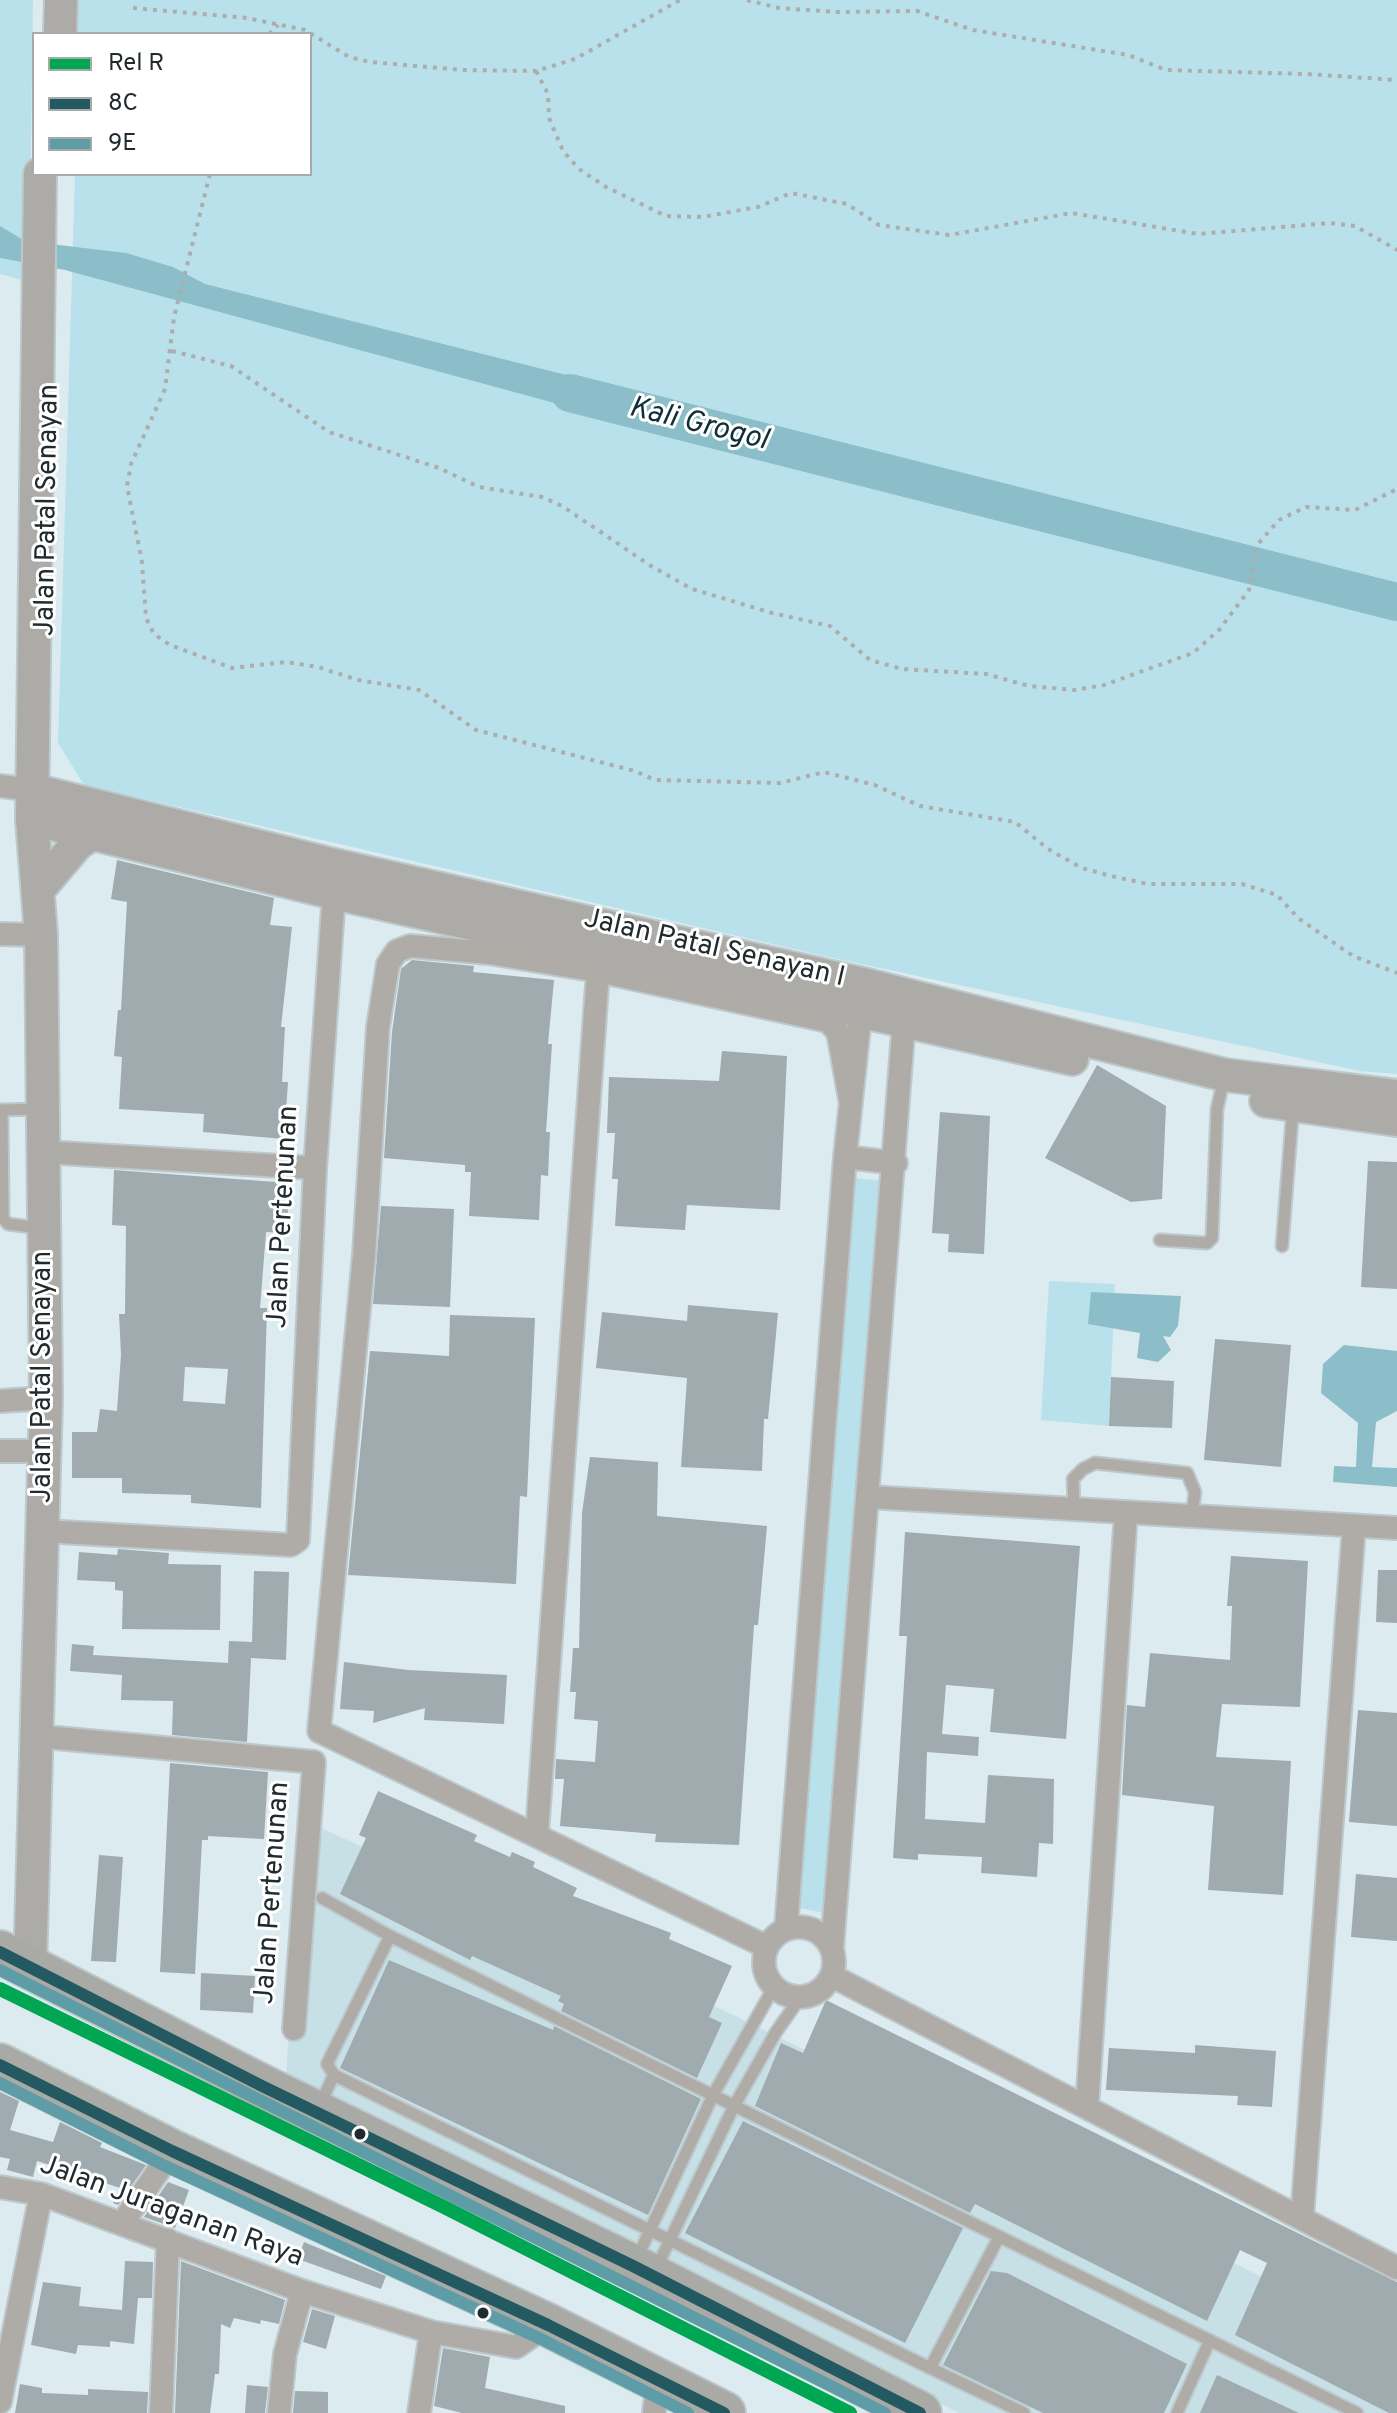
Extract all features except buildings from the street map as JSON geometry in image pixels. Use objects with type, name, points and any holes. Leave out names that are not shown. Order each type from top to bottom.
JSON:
[{"type":"highway","points":[[15,1960],[316,2112],[645,2258],[920,2413]]},
{"type":"highway","points":[[0,2065],[172,2151],[548,2325],[656,2397],[724,2413]]},
{"type":"main road","points":[[41,0],[41,32]]},
{"type":"main road","points":[[60,32],[61,0]]},
{"type":"main road","name":"Jalan Patal Senayan","points":[[40,176],[47,239]]},
{"type":"main road","name":"Jalan Patal Senayan","points":[[15,1960],[30,1909],[45,1451],[45,1109],[37,814],[45,298],[47,239],[57,176]]},
{"type":"main road","name":"Jalan Patal Senayan I","points":[[37,814],[89,836],[334,893],[862,997]]},
{"type":"main road","name":"Jalan Patal Senayan I","points":[[37,814],[326,863],[1222,1085],[1293,1106],[1397,1120]]},
{"type":"main road","points":[[38,890],[78,843],[89,836]]},
{"type":"main road","name":"Jalan Patal Senayan I","points":[[1222,1085],[1397,1096]]},
{"type":"main road","points":[[0,1934],[30,1909]]},
{"type":"street","points":[[0,786],[37,814]]},
{"type":"street","name":"Jalan Pertenunan","points":[[43,1531],[295,1544],[301,1522],[315,1168],[334,893]]},
{"type":"street","points":[[0,934],[41,935]]},
{"type":"street","points":[[767,1947],[537,1833],[319,1731],[364,1255],[378,1027],[388,964],[397,951],[410,946],[428,946],[598,971],[828,1021],[838,1032],[850,1099]]},
{"type":"street","points":[[537,1833],[598,971]]},
{"type":"street","points":[[862,997],[860,1044],[850,1099],[845,1157],[786,1929],[767,1947],[766,1975],[774,1987],[786,1995],[800,1998],[813,1995],[832,1976],[835,1962],[832,1948],[896,1163],[905,1008]]},
{"type":"street","points":[[44,1152],[315,1168]]},
{"type":"street","points":[[845,1157],[896,1163]]},
{"type":"street","points":[[0,1401],[46,1398]]},
{"type":"street","points":[[0,1451],[45,1451]]},
{"type":"street","points":[[869,1497],[1397,1528]]},
{"type":"street","points":[[1087,2107],[1126,1512]]},
{"type":"street","points":[[1302,2218],[1354,1526]]},
{"type":"street","name":"Jalan Pertenunan","points":[[35,1736],[314,1762],[294,2029]]},
{"type":"street","points":[[786,1929],[813,1929],[832,1948]]},
{"type":"street","points":[[832,1976],[1397,2268]]},
{"type":"street","points":[[123,2222],[172,2151]]},
{"type":"street","name":"Jalan Juraganan Raya","points":[[0,2187],[41,2194],[302,2291],[431,2332],[516,2347],[548,2325]]},
{"type":"street","points":[[0,2402],[41,2194]]},
{"type":"street","points":[[161,2413],[168,2240]]},
{"type":"street","points":[[279,2413],[285,2354],[302,2291]]},
{"type":"street","points":[[419,2413],[431,2332]]},
{"type":"lane","points":[[1160,1240],[1207,1243],[1212,1238],[1222,1085]]},
{"type":"lane","points":[[45,1109],[1,1106],[3,1218],[8,1224],[45,1228]]},
{"type":"lane","points":[[1282,1246],[1293,1106]]},
{"type":"lane","points":[[1074,1509],[1073,1479],[1095,1463],[1187,1473],[1195,1492],[1192,1516]]},
{"type":"lane","points":[[322,1898],[390,1936],[1357,2413]]},
{"type":"lane","points":[[390,1936],[327,2064],[334,2075],[645,2258]]},
{"type":"lane","points":[[645,2258],[713,2095],[774,1987]]},
{"type":"lane","points":[[645,2258],[672,2240],[734,2106],[800,1998]]},
{"type":"lane","points":[[316,2112],[334,2075]]},
{"type":"lane","points":[[930,2368],[999,2237]]},
{"type":"lane","points":[[645,2258],[672,2240]]},
{"type":"lane","points":[[672,2240],[1024,2413]]},
{"type":"lane","points":[[1177,2413],[1210,2340]]},
{"type":"path","points":[[312,34],[349,57],[370,62],[463,70],[536,71],[575,59],[680,0]]},
{"type":"path","points":[[747,0],[779,8],[917,11],[973,30],[1128,55],[1166,70],[1397,80]]},
{"type":"path","points":[[133,8],[247,18],[308,32]]},
{"type":"path","points":[[271,32],[278,25]]},
{"type":"path","points":[[536,71],[548,94],[549,118],[563,151],[579,169],[606,187],[666,216],[702,217],[758,207],[791,193],[847,204],[879,225],[949,235],[1072,213],[1198,234],[1330,223],[1355,226],[1397,250]]},
{"type":"path","points":[[209,176],[174,317],[165,389],[131,464],[127,486],[142,562],[146,618],[154,634],[170,645],[232,668],[286,662],[318,667],[358,680],[419,690],[476,730],[635,771],[655,780],[780,783],[824,772],[875,785],[920,806],[1015,822],[1071,862],[1111,876],[1148,884],[1242,884],[1277,895],[1298,918],[1353,956],[1397,973]]},
{"type":"path","points":[[171,351],[231,366],[329,432],[439,468],[479,487],[542,497],[562,506],[651,566],[692,589],[772,613],[830,626],[870,660],[902,669],[986,674],[1029,686],[1075,690],[1104,685],[1193,653],[1219,630],[1249,590],[1257,545],[1279,520],[1306,507],[1355,510],[1397,489]]},
{"type":"shaded area","points":[[0,0],[33,0],[29,282],[0,274]]},
{"type":"shaded area","points":[[77,0],[1397,0],[1397,1074],[1360,1071],[824,956],[84,785],[58,743],[75,176],[312,176],[312,32],[77,32]]},
{"type":"shaded area","points":[[0,226],[25,241],[126,253],[173,267],[205,284],[626,390],[617,420],[65,270],[0,258]]},
{"type":"shaded area","points":[[853,1178],[886,1181],[829,1914],[800,1908]]},
{"type":"shaded area","points":[[1049,1281],[1115,1284],[1109,1426],[1041,1420]]},
{"type":"shaded area","points":[[1091,1292],[1181,1296],[1178,1326],[1170,1337],[1163,1336],[1171,1350],[1158,1362],[1137,1358],[1140,1333],[1088,1324]]},
{"type":"shaded area","points":[[1344,1345],[1397,1351],[1397,1411],[1376,1422],[1372,1467],[1397,1468],[1397,1487],[1333,1482],[1334,1466],[1356,1467],[1358,1423],[1321,1393],[1323,1364]]},
{"type":"shaded area","points":[[301,1819],[738,2017],[1397,2344],[1397,2413],[959,2413],[286,2078]]},
{"type":"waterway","name":"Kali Grogol","points":[[570,393],[1397,602]]},
{"type":"rail line","name":"R","points":[[0,1989],[444,2207],[850,2413]]},
{"type":"transit line","name":"8C","points":[[0,1952],[262,2086],[633,2266],[920,2413]]},
{"type":"transit line","name":"9E","points":[[0,1970],[885,2413]]},
{"type":"transit line","name":"8C","points":[[0,2065],[172,2151],[548,2325],[724,2413]]},
{"type":"transit line","name":"9E","points":[[0,2083],[165,2166],[541,2339],[688,2413]]}]
